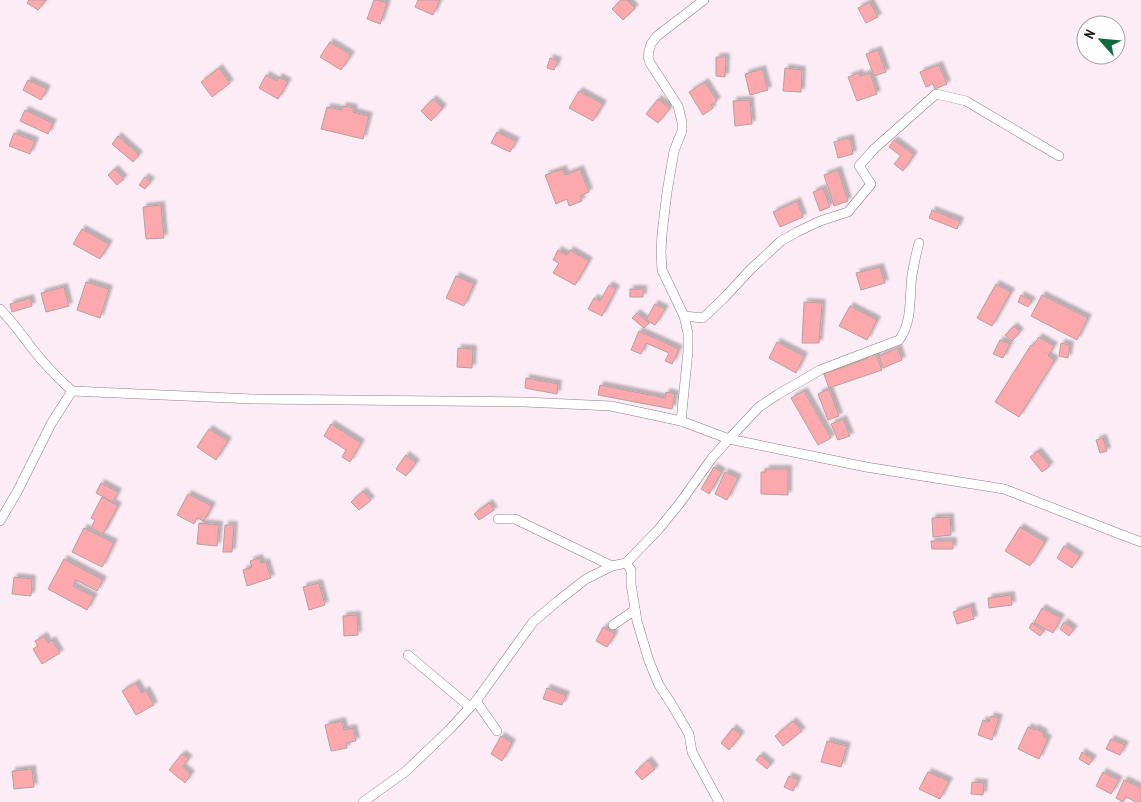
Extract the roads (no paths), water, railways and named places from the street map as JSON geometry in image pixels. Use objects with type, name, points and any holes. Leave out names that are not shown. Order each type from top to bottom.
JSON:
[{"type":"street","points":[[681,421],[688,333],[684,316],[662,270],[661,252],[667,192],[674,151],[682,131],[682,122],[678,106],[648,57],[651,44],[658,36],[704,0]]},
{"type":"street","points":[[684,316],[703,318],[781,241],[820,221],[848,212],[871,184],[859,166],[873,150],[936,94],[966,101],[1059,156]]},
{"type":"street","points":[[363,802],[404,772],[449,730],[473,704],[533,622],[586,579],[612,566],[626,563],[658,530],[712,458],[759,407],[820,370],[899,340],[904,332],[909,315],[912,275],[918,243]]},
{"type":"street","points":[[0,309],[40,357],[72,391],[253,399],[524,402],[610,406],[681,421],[729,439],[866,467],[1004,489],[1141,542]]},
{"type":"street","points":[[0,521],[17,492],[51,424],[72,391]]},
{"type":"street","points":[[498,519],[515,519],[612,566]]},
{"type":"street","points":[[626,563],[631,570],[631,584],[637,621],[649,661],[659,685],[688,734],[692,752],[719,802]]},
{"type":"street","points":[[613,625],[635,610]]},
{"type":"street","points":[[408,655],[473,704],[497,731]]}]
